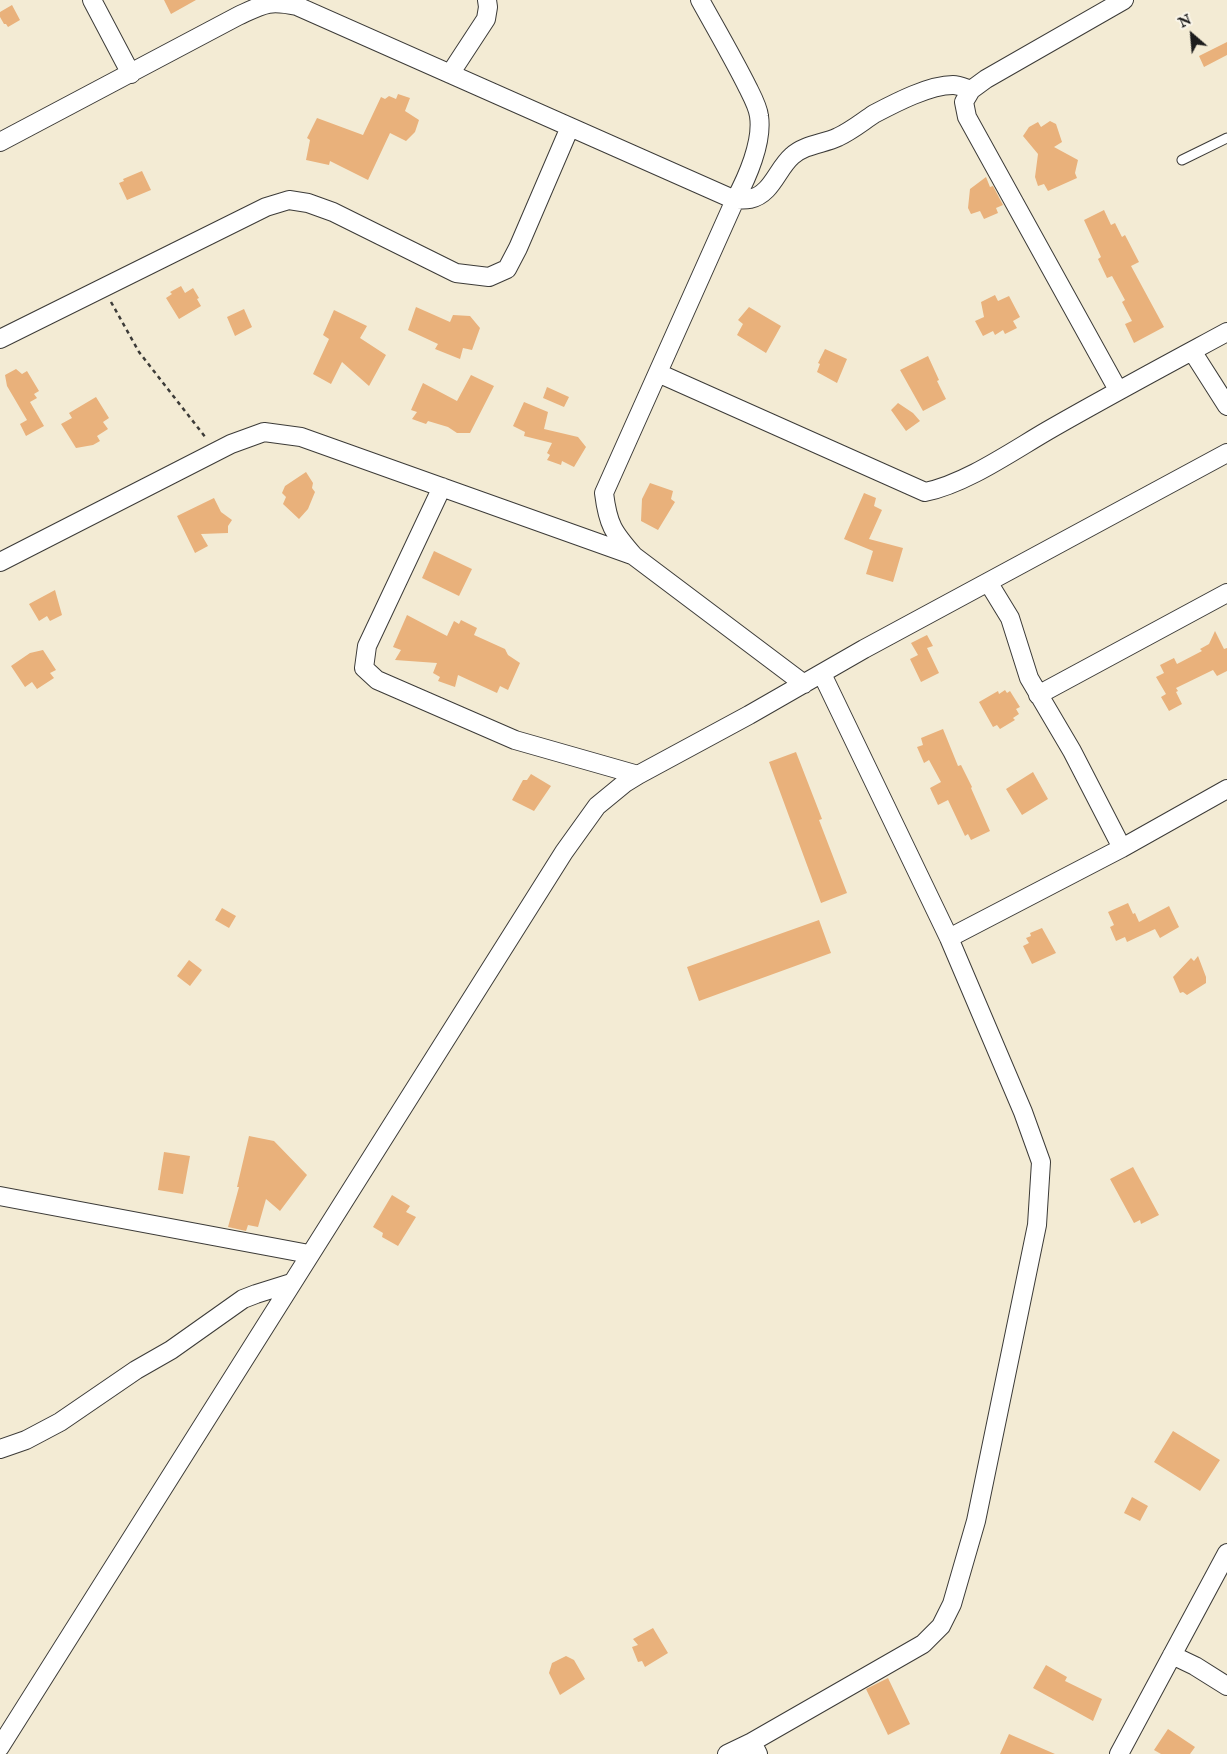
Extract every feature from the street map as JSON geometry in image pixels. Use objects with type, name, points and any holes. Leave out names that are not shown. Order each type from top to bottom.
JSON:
[{"type":"street","points":[[92,0],[131,74]]},
{"type":"street","points":[[450,74],[486,19],[487,0]]},
{"type":"street","points":[[700,0],[740,71],[759,115],[760,133],[743,186],[735,200],[604,493],[607,516],[617,536],[634,556],[804,684]]},
{"type":"street","points":[[1118,390],[967,117],[964,102],[971,90],[986,80],[1124,0]]},
{"type":"street","points":[[0,142],[238,16],[265,4],[278,2],[297,6],[735,200],[751,199],[760,194],[771,185],[792,155],[837,138],[873,115],[906,99],[935,87],[954,85],[971,90]]},
{"type":"street","points":[[0,339],[266,207],[289,200],[308,203],[333,212],[456,273],[489,276],[507,269],[518,248],[570,127]]},
{"type":"street","points":[[658,374],[925,492],[938,490],[974,472],[1118,390],[1227,332]]},
{"type":"street","points":[[1192,351],[1227,406]]},
{"type":"street","points":[[0,562],[231,444],[264,432],[301,437],[634,556]]},
{"type":"street","points":[[0,1747],[564,852],[597,806],[638,775],[864,649],[1227,454]]},
{"type":"street","points":[[442,487],[367,646],[364,668],[377,680],[515,740],[638,775]]},
{"type":"street","points":[[988,582],[1010,618],[1029,678],[1072,751],[1122,848]]},
{"type":"street","points":[[1038,694],[1227,593]]},
{"type":"street","points":[[727,1754],[755,1748],[923,1644],[941,1626],[952,1604],[976,1521],[1037,1225],[1041,1162],[1023,1112],[949,938],[822,674]]},
{"type":"street","points":[[949,938],[1122,848],[1227,789]]},
{"type":"street","points":[[0,1196],[309,1254]]},
{"type":"street","points":[[0,1449],[26,1440],[60,1422],[136,1370],[171,1350],[243,1299],[292,1283]]},
{"type":"street","points":[[1119,1754],[1227,1553]]},
{"type":"street","points":[[1172,1655],[1195,1666],[1227,1686]]},
{"type":"lane","points":[[1182,160],[1227,138]]},
{"type":"path","points":[[103,288],[139,352],[216,452]]},
{"type":"building","points":[[164,0],[196,0],[171,14]]},
{"type":"building","points":[[12,5],[20,20],[8,27],[0,17],[0,12]]},
{"type":"building","points":[[1227,42],[1227,55],[1204,67],[1199,56]]},
{"type":"building","points":[[398,94],[410,98],[405,111],[419,120],[415,132],[406,141],[390,133],[368,180],[330,161],[329,165],[306,160],[310,140],[307,138],[317,118],[363,135],[381,97],[385,99],[389,96],[396,99]]},
{"type":"building","points":[[1050,121],[1056,124],[1062,142],[1054,147],[1078,160],[1075,173],[1077,178],[1048,191],[1044,184],[1038,186],[1035,177],[1038,154],[1023,136],[1029,127],[1038,122],[1041,127]]},
{"type":"building","points":[[142,171],[151,190],[127,200],[119,183],[124,181],[123,179]]},
{"type":"building","points":[[986,177],[990,187],[993,186],[1003,205],[996,208],[998,213],[984,219],[980,211],[971,214],[968,208],[970,189]]},
{"type":"building","points":[[1104,210],[1111,225],[1115,223],[1122,237],[1125,235],[1139,262],[1131,266],[1164,327],[1134,343],[1125,324],[1132,321],[1122,302],[1125,300],[1112,276],[1107,278],[1098,259],[1101,257],[1084,220]]},
{"type":"building","points":[[181,286],[185,293],[193,288],[201,306],[179,319],[166,298],[172,294],[170,292]]},
{"type":"building","points":[[995,295],[998,301],[1009,296],[1020,317],[1013,321],[1017,328],[1005,334],[1003,330],[995,335],[993,331],[983,336],[975,321],[984,317],[981,302]]},
{"type":"building","points":[[416,307],[450,322],[453,315],[470,316],[480,328],[472,350],[463,348],[460,359],[435,349],[438,344],[408,330]]},
{"type":"building","points":[[749,307],[781,326],[766,353],[737,335],[743,324],[738,320]]},
{"type":"building","points":[[244,309],[252,327],[235,336],[227,317]]},
{"type":"building","points":[[334,310],[367,326],[360,338],[386,355],[369,386],[342,362],[331,384],[313,374],[329,339],[323,335]]},
{"type":"building","points":[[825,349],[847,359],[837,383],[817,372],[820,364],[818,363]]},
{"type":"building","points":[[928,356],[946,399],[923,411],[900,370]]},
{"type":"building","points":[[16,369],[22,374],[27,371],[39,391],[34,394],[37,398],[30,402],[44,426],[26,436],[20,424],[27,420],[7,386],[5,375]]},
{"type":"building","points":[[471,375],[494,386],[470,433],[457,433],[448,427],[428,421],[426,424],[412,419],[417,412],[411,410],[423,383],[457,401]]},
{"type":"building","points":[[547,387],[569,397],[564,407],[543,398]]},
{"type":"building","points":[[96,397],[109,418],[103,422],[108,429],[97,436],[100,441],[93,445],[76,448],[61,424],[72,418],[69,413]]},
{"type":"building","points":[[524,402],[548,412],[544,429],[578,437],[586,447],[574,467],[562,461],[561,465],[547,460],[550,455],[547,453],[552,443],[524,436],[525,432],[513,426]]},
{"type":"building","points":[[898,403],[913,413],[920,421],[906,431],[891,410]]},
{"type":"building","points":[[306,472],[313,483],[312,488],[315,492],[308,509],[299,519],[283,504],[286,497],[282,493],[285,486]]},
{"type":"building","points":[[650,483],[673,491],[671,499],[675,502],[658,530],[641,521],[642,499]]},
{"type":"building","points":[[864,493],[876,498],[874,506],[882,510],[869,539],[903,548],[893,582],[866,574],[873,551],[844,539]]},
{"type":"building","points":[[214,498],[221,512],[232,520],[228,526],[228,533],[201,534],[208,546],[195,553],[177,516]]},
{"type":"building","points":[[434,551],[472,569],[459,596],[422,578]]},
{"type":"building","points":[[55,590],[62,615],[50,621],[47,616],[39,621],[29,604]]},
{"type":"building","points":[[407,615],[447,636],[454,621],[459,624],[461,620],[477,628],[474,635],[505,649],[508,655],[520,663],[508,690],[500,686],[497,693],[458,675],[455,687],[438,681],[440,677],[433,673],[437,663],[395,660],[401,650],[393,647]]},
{"type":"building","points":[[1215,631],[1224,649],[1227,648],[1227,671],[1217,676],[1213,670],[1176,688],[1182,704],[1169,711],[1161,697],[1166,694],[1156,677],[1164,673],[1160,665],[1174,658],[1177,664],[1202,651],[1200,649],[1209,644]]},
{"type":"building","points":[[927,635],[933,646],[927,648],[939,673],[921,682],[910,659],[918,655],[911,643]]},
{"type":"building","points":[[43,650],[56,670],[50,673],[54,678],[37,689],[32,682],[25,687],[11,666],[30,653]]},
{"type":"building","points":[[1005,690],[1007,693],[1010,691],[1020,707],[1016,709],[1019,714],[1013,718],[1015,720],[1000,729],[997,725],[993,727],[979,702],[998,691],[999,694]]},
{"type":"building","points":[[943,729],[958,766],[961,765],[972,787],[990,831],[971,840],[968,834],[965,836],[948,800],[938,805],[930,788],[941,782],[929,760],[924,763],[917,747],[923,745],[921,738]]},
{"type":"building","points":[[796,752],[822,819],[819,820],[847,893],[821,903],[769,762]]},
{"type":"building","points":[[1033,772],[1048,799],[1022,815],[1006,789]]},
{"type":"building","points":[[531,774],[551,786],[534,811],[512,800],[523,780],[527,780]]},
{"type":"building","points":[[1128,903],[1139,922],[1169,906],[1179,927],[1160,938],[1155,929],[1127,942],[1125,937],[1116,941],[1110,927],[1114,925],[1108,912]]},
{"type":"building","points":[[222,908],[236,916],[229,928],[215,920]]},
{"type":"building","points":[[819,920],[831,953],[699,1001],[687,967]]},
{"type":"building","points":[[1042,928],[1056,953],[1032,964],[1023,946],[1029,943],[1026,938],[1031,936],[1030,933]]},
{"type":"building","points":[[1198,956],[1206,977],[1206,983],[1187,995],[1183,992],[1180,993],[1173,977],[1191,958],[1194,961]]},
{"type":"building","points":[[189,960],[202,970],[190,986],[177,976]]},
{"type":"building","points":[[249,1136],[274,1141],[307,1175],[280,1211],[266,1199],[258,1227],[248,1225],[246,1231],[228,1227],[239,1187],[237,1187]]},
{"type":"building","points":[[164,1152],[190,1156],[183,1194],[158,1190]]},
{"type":"building","points":[[1133,1167],[1159,1215],[1141,1224],[1140,1220],[1134,1223],[1110,1179]]},
{"type":"building","points":[[392,1195],[410,1206],[406,1212],[416,1217],[398,1246],[382,1237],[383,1233],[373,1227]]},
{"type":"building","points":[[1173,1431],[1220,1460],[1200,1491],[1154,1462]]},
{"type":"building","points":[[1132,1497],[1148,1506],[1140,1521],[1124,1513]]},
{"type":"building","points":[[653,1628],[668,1653],[645,1667],[642,1661],[638,1662],[632,1647],[638,1645],[633,1639]]},
{"type":"building","points":[[566,1656],[574,1660],[585,1679],[560,1695],[549,1673],[552,1663]]},
{"type":"building","points":[[1046,1665],[1067,1677],[1065,1681],[1102,1699],[1093,1721],[1033,1688]]},
{"type":"building","points":[[888,1678],[910,1724],[888,1735],[866,1689]]},
{"type":"building","points":[[1168,1729],[1195,1747],[1190,1754],[1161,1754],[1154,1750]]},
{"type":"building","points":[[1009,1734],[1055,1754],[1000,1754]]}]
